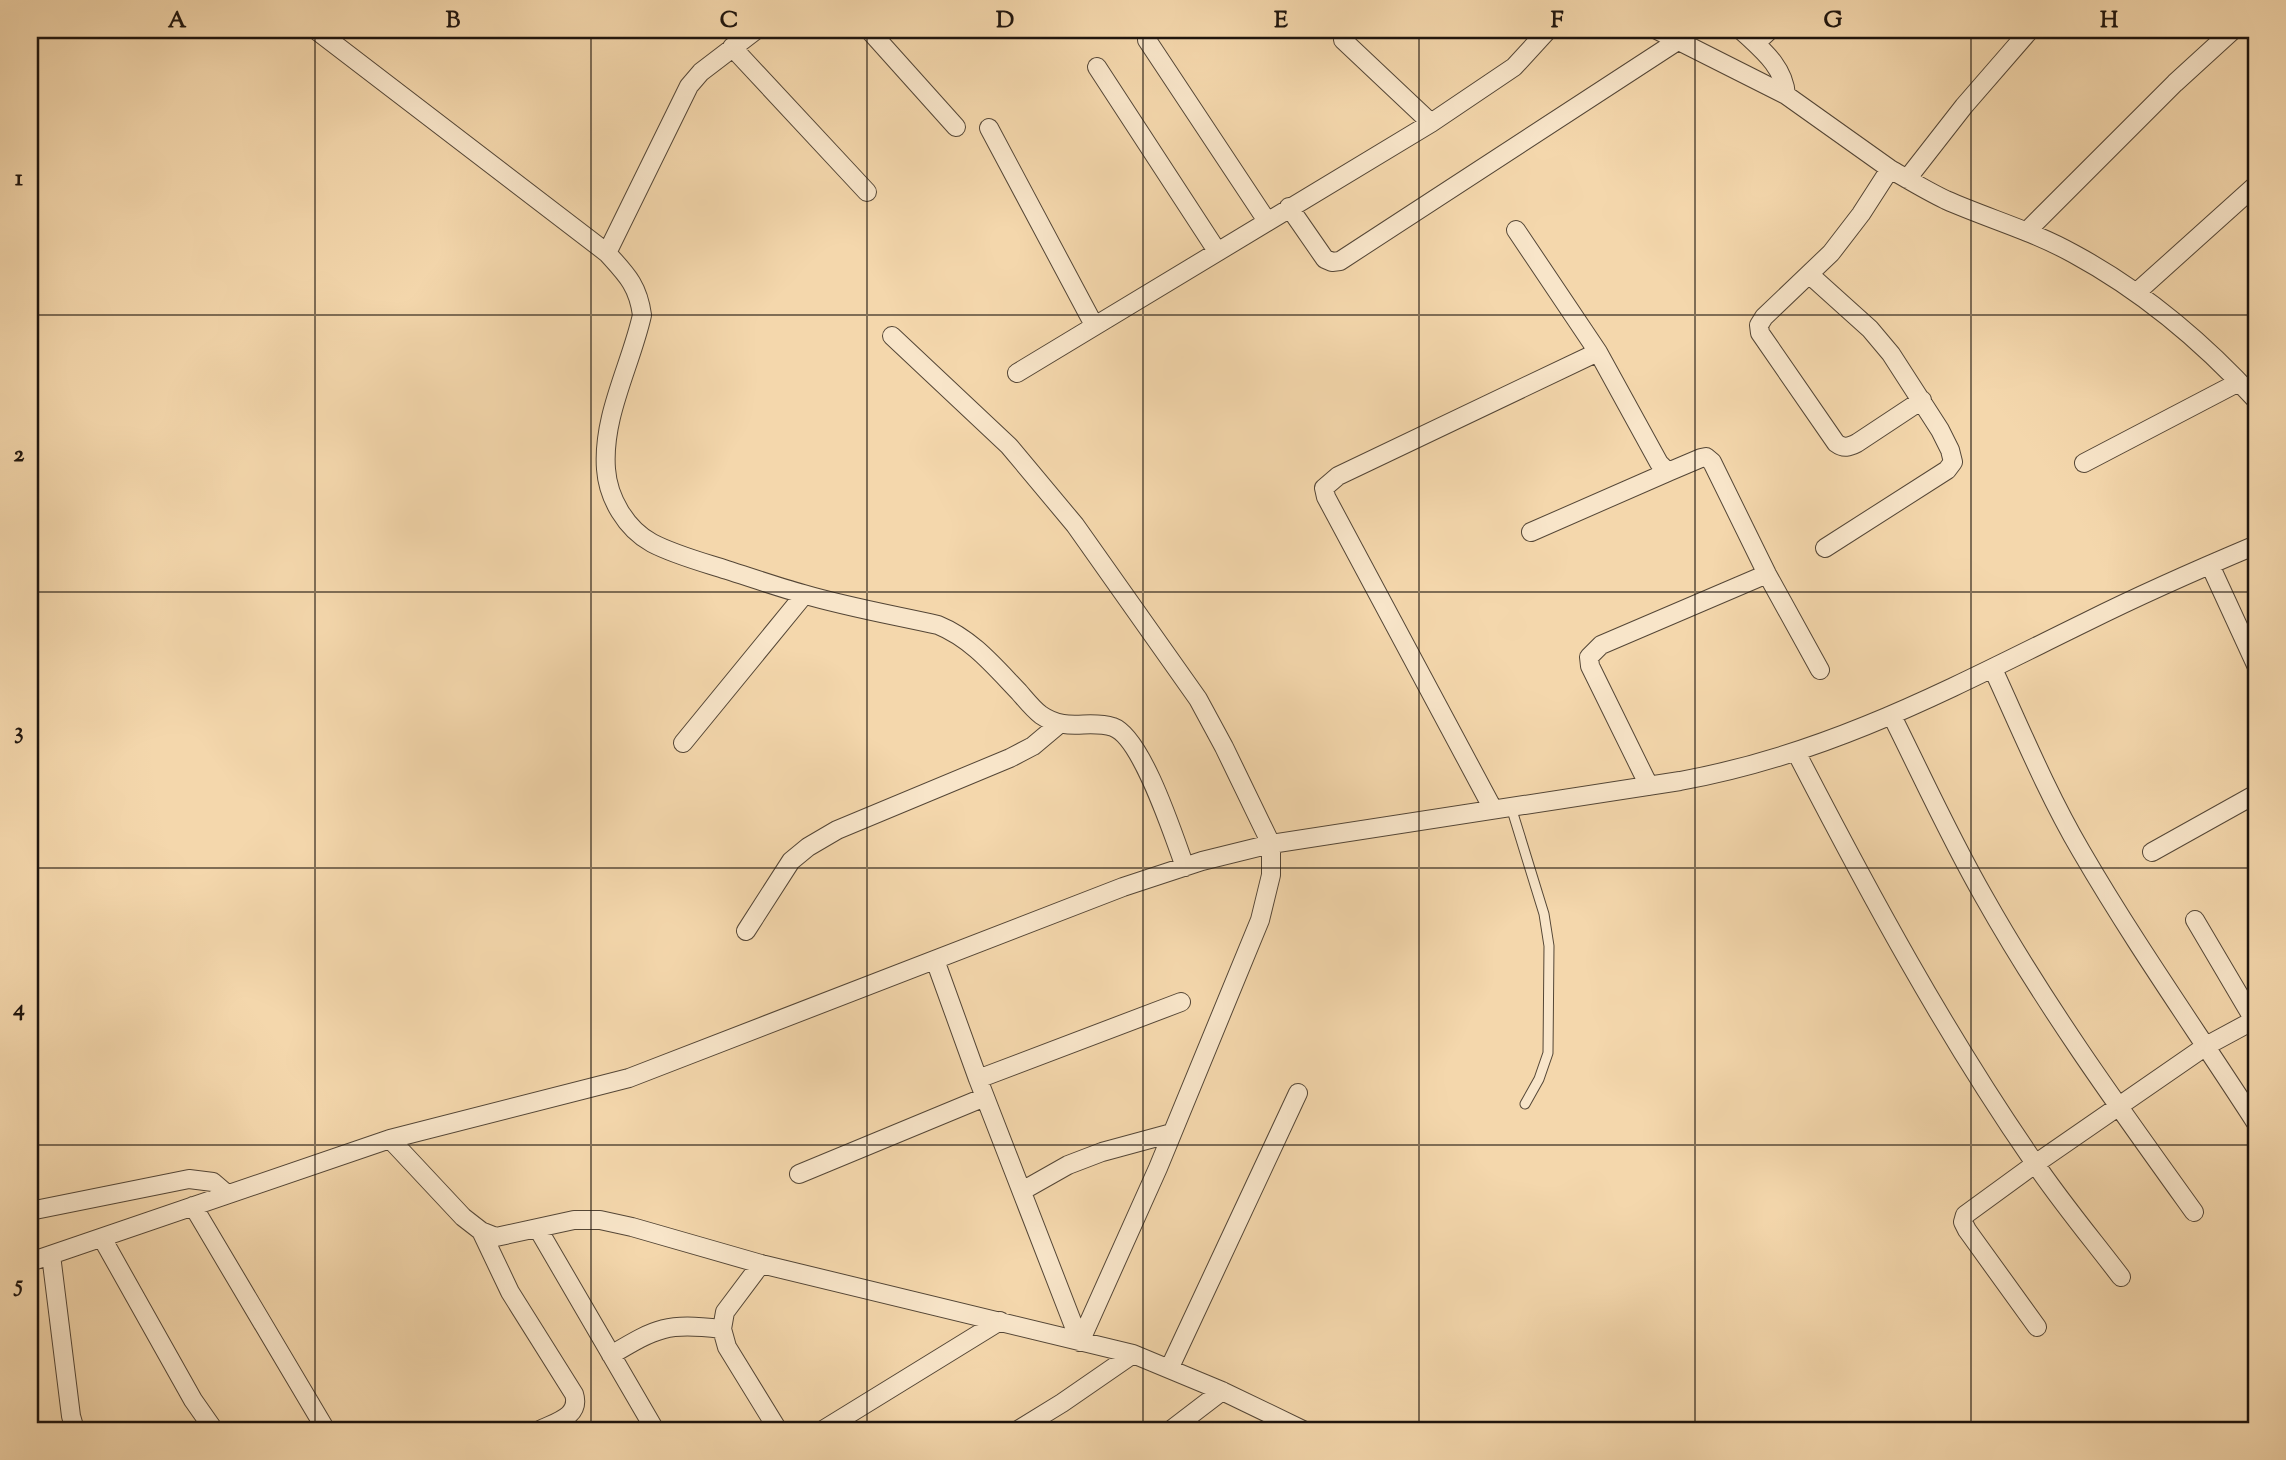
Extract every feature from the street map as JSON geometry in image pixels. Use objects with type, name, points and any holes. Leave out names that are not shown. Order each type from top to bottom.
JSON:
[{"type":"street","points":[[316,30],[607,253],[632,281],[640,297],[642,315],[611,419],[606,448],[606,471],[610,489],[618,509],[629,525],[651,542],[685,556],[804,594],[938,625],[957,633],[978,649],[1040,714],[1058,725],[1100,725],[1114,727],[1125,733],[1156,791],[1185,867]]},
{"type":"street","points":[[607,253],[689,86],[701,72],[755,30]]},
{"type":"street","points":[[869,30],[956,127]]},
{"type":"street","points":[[1017,373],[1431,123],[1505,74],[1548,30]]},
{"type":"street","points":[[1657,30],[1786,95],[1907,179],[1946,200],[2073,253],[2137,292],[2181,327],[2256,400]]},
{"type":"street","points":[[1741,30],[1780,71],[1786,95]]},
{"type":"street","points":[[1756,43],[1770,30]]},
{"type":"street","points":[[1907,179],[1964,106],[2030,30]]},
{"type":"street","points":[[2027,232],[2175,83],[2233,30]]},
{"type":"street","points":[[1147,40],[1267,221]]},
{"type":"street","points":[[1343,40],[1431,123]]},
{"type":"street","points":[[1289,207],[1325,259],[1340,261],[1679,40]]},
{"type":"street","points":[[732,47],[867,192]]},
{"type":"street","points":[[1097,67],[1217,251]]},
{"type":"street","points":[[989,128],[1094,326]]},
{"type":"street","points":[[1890,169],[1846,235],[1810,275],[1764,317],[1759,326],[1760,333],[1841,447],[1857,443],[1922,400]]},
{"type":"street","points":[[2137,292],[2256,185]]},
{"type":"street","points":[[1516,230],[1598,352],[1659,463],[1668,471]]},
{"type":"street","points":[[1810,275],[1870,329],[1891,354],[1922,400],[1950,450],[1953,462],[1947,470],[1825,548]]},
{"type":"street","points":[[892,336],[1009,446],[1075,525],[1198,699],[1271,844],[1271,875],[1260,920],[1172,1133],[1080,1342]]},
{"type":"street","points":[[1502,808],[1326,497],[1324,488],[1328,482],[1338,477],[1598,352]]},
{"type":"street","points":[[2084,463],[2239,382]]},
{"type":"street","points":[[1531,532],[1668,471],[1706,457],[1712,462],[1767,575],[1820,670]]},
{"type":"street","points":[[30,1262],[390,1139],[629,1078],[1123,887],[1185,867],[1271,844],[1718,774],[1796,752],[1892,716],[2087,621],[2256,545]]},
{"type":"street","points":[[2210,565],[2256,666]]},
{"type":"street","points":[[1649,786],[1590,666],[1589,657],[1601,645],[1767,575]]},
{"type":"street","points":[[682,743],[804,594]]},
{"type":"street","points":[[1993,669],[2054,803],[2079,849],[2206,1046],[2254,1115]]},
{"type":"street","points":[[1892,716],[1983,896],[2074,1044],[2194,1212]]},
{"type":"street","points":[[746,931],[791,862],[808,846],[837,830],[1010,758],[1033,746],[1058,725]]},
{"type":"street","points":[[1796,752],[1847,850],[1940,1016],[2035,1164],[2121,1277]]},
{"type":"street","points":[[2152,852],[2256,794]]},
{"type":"street","points":[[2037,1326],[1963,1223],[1965,1215],[2206,1046],[2255,1019],[2195,920]]},
{"type":"street","points":[[935,960],[1080,1342]]},
{"type":"street","points":[[978,1079],[1181,1002]]},
{"type":"street","points":[[1170,1367],[1298,1093]]},
{"type":"street","points":[[799,1174],[985,1097]]},
{"type":"street","points":[[1022,1191],[1068,1165],[1102,1152],[1172,1133]]},
{"type":"street","points":[[390,1139],[463,1217],[481,1231],[496,1237],[574,1220],[600,1220],[761,1264],[1133,1354],[1170,1367],[1303,1430]]},
{"type":"street","points":[[30,1211],[189,1179],[213,1182],[227,1194]]},
{"type":"street","points":[[193,1206],[326,1430]]},
{"type":"street","points":[[538,1229],[655,1430]]},
{"type":"street","points":[[481,1231],[510,1292],[576,1402],[570,1415],[540,1430]]},
{"type":"street","points":[[102,1238],[193,1400],[214,1430]]},
{"type":"street","points":[[51,1255],[75,1430]]},
{"type":"street","points":[[761,1264],[724,1312],[722,1329],[727,1347],[778,1430]]},
{"type":"street","points":[[823,1430],[1000,1321]]},
{"type":"street","points":[[611,1355],[650,1332],[668,1326],[722,1329]]},
{"type":"street","points":[[1018,1430],[1133,1354]]},
{"type":"street","points":[[1171,1430],[1222,1391]]},
{"type":"street","points":[[1257,1408],[1271,1430]]},
{"type":"lane","points":[[1502,808],[1545,914],[1549,946],[1548,1053],[1539,1079],[1525,1104]]}]
